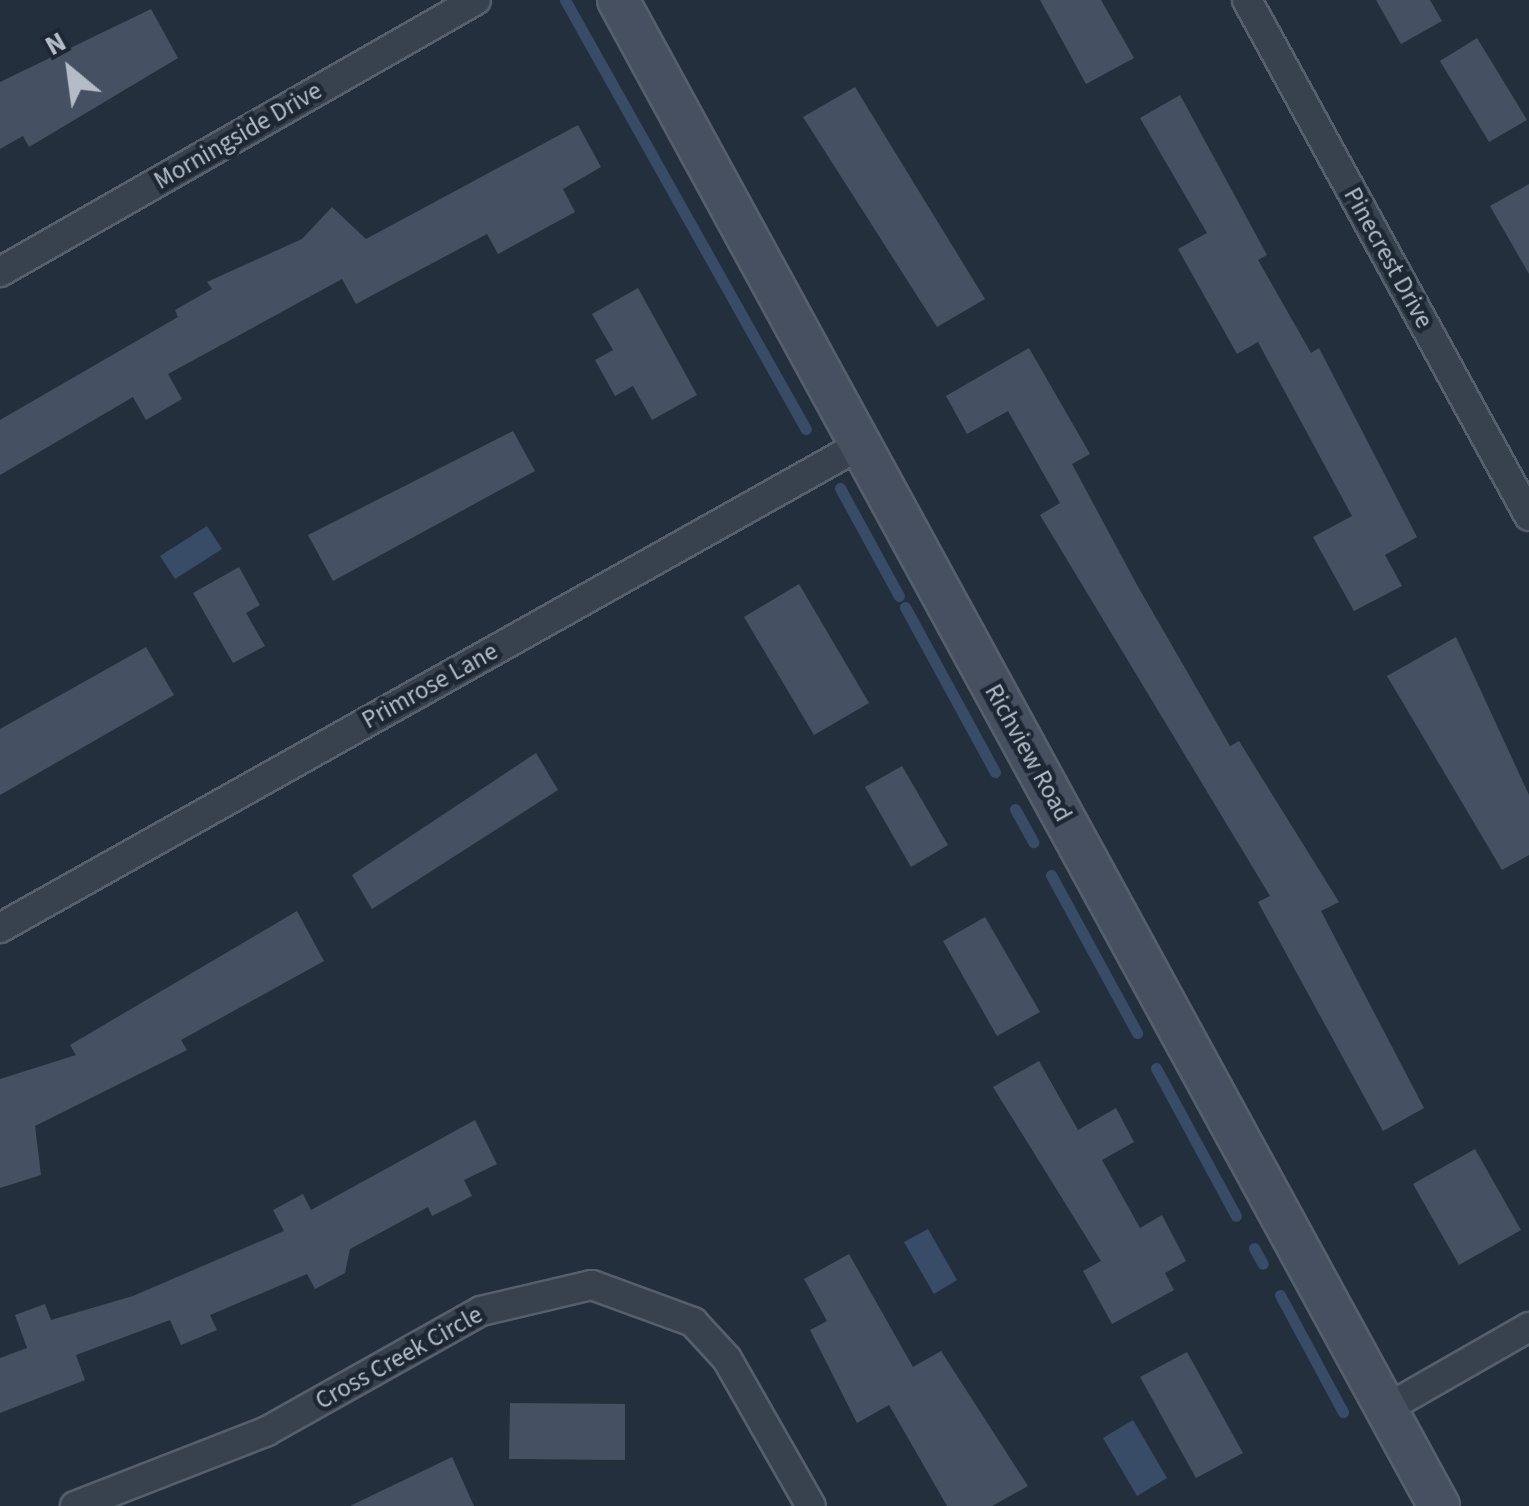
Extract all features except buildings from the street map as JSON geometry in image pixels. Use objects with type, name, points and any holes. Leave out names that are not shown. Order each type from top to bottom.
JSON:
[{"type":"street","name":"Morningside Drive","points":[[0,272],[476,0]]},
{"type":"street","name":"Richview Road","points":[[618,0],[1439,1506]]},
{"type":"street","name":"Pinecrest Drive","points":[[1247,0],[1529,516]]},
{"type":"street","name":"Primrose Lane","points":[[0,928],[860,445]]},
{"type":"street","name":"Cross Creek Circle","points":[[75,1506],[267,1431],[481,1311],[592,1285],[693,1322],[727,1359],[811,1506]]},
{"type":"street","points":[[1386,1408],[1529,1327]]},
{"type":"water","points":[[207,526],[222,549],[175,579],[160,556]]},
{"type":"water","points":[[928,1229],[957,1280],[934,1294],[904,1242]]},
{"type":"water","points":[[1133,1420],[1167,1478],[1137,1496],[1103,1438]]},
{"type":"waterway","points":[[565,0],[806,429]]},
{"type":"waterway","points":[[840,488],[899,596]]},
{"type":"waterway","points":[[905,607],[995,772]]},
{"type":"waterway","points":[[1015,809],[1033,842]]},
{"type":"waterway","points":[[1051,875],[1137,1033]]},
{"type":"waterway","points":[[1156,1068],[1236,1216]]},
{"type":"waterway","points":[[1254,1248],[1263,1264]]},
{"type":"waterway","points":[[1280,1295],[1343,1412]]}]
